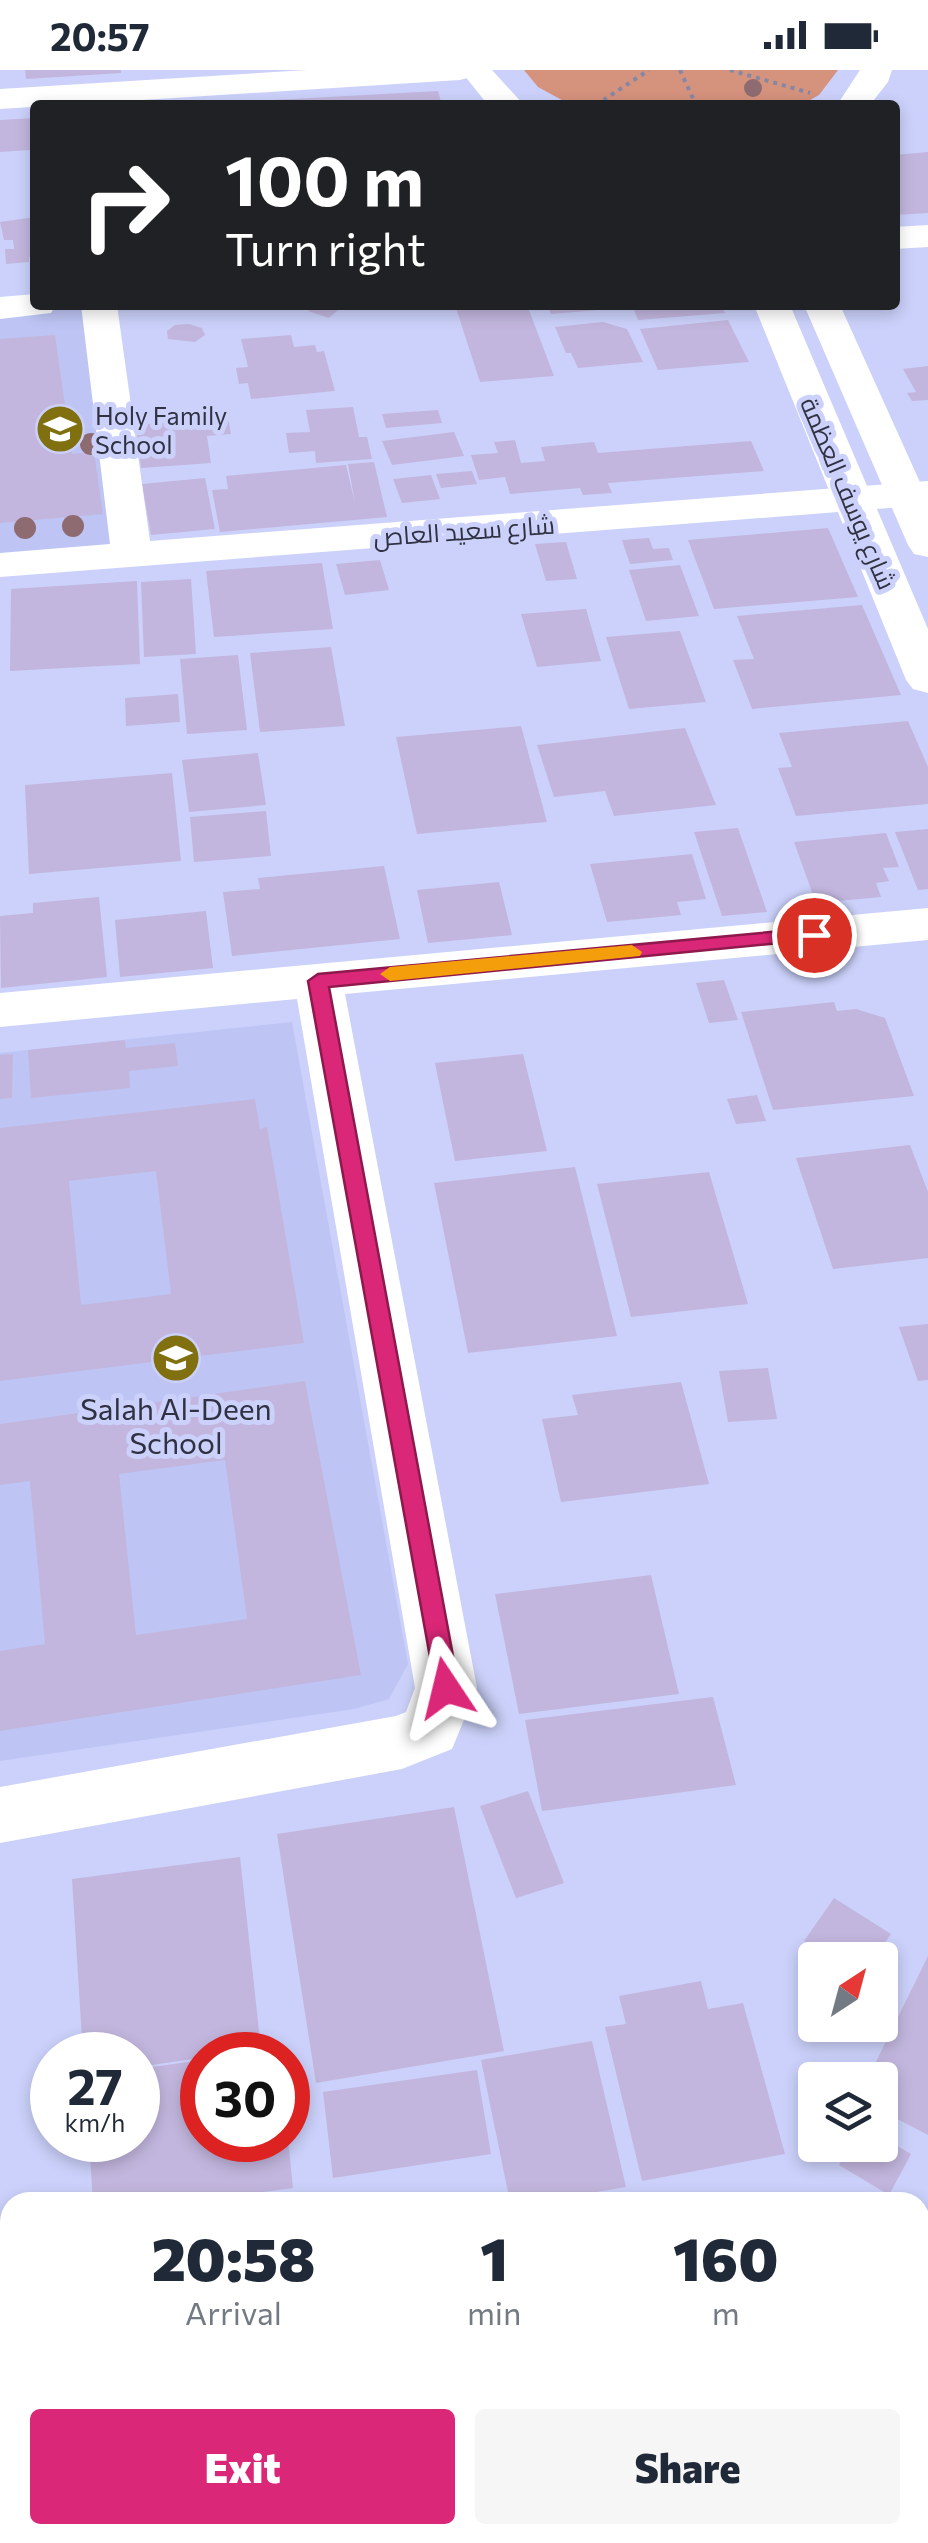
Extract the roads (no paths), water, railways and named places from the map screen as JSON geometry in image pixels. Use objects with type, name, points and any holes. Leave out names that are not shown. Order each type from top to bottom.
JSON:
[{"type":"street","points":[[0,98],[460,70]]},
{"type":"street","points":[[476,70],[489,90],[502,100]]},
{"type":"street","points":[[857,100],[872,82],[876,70]]},
{"type":"street","points":[[900,238],[928,236]]},
{"type":"street","points":[[0,308],[30,306]]},
{"type":"street","points":[[101,310],[132,556]]},
{"type":"street","name":"شارع يوسف العظمة","points":[[774,310],[928,680]]},
{"type":"street","name":"شارع يوسف العظمة","points":[[825,310],[917,494],[928,545]]},
{"type":"street","name":"شارع سعيد العاص","points":[[0,566],[917,494]]},
{"type":"street","points":[[0,1010],[928,924]]},
{"type":"street","points":[[0,1815],[402,1742],[430,1730],[446,1688],[318,981]]},
{"type":"place","name":"Holy Family School","points":[[60,429]]},
{"type":"place","name":"Salah Al-Deen School","points":[[176,1358]]}]
